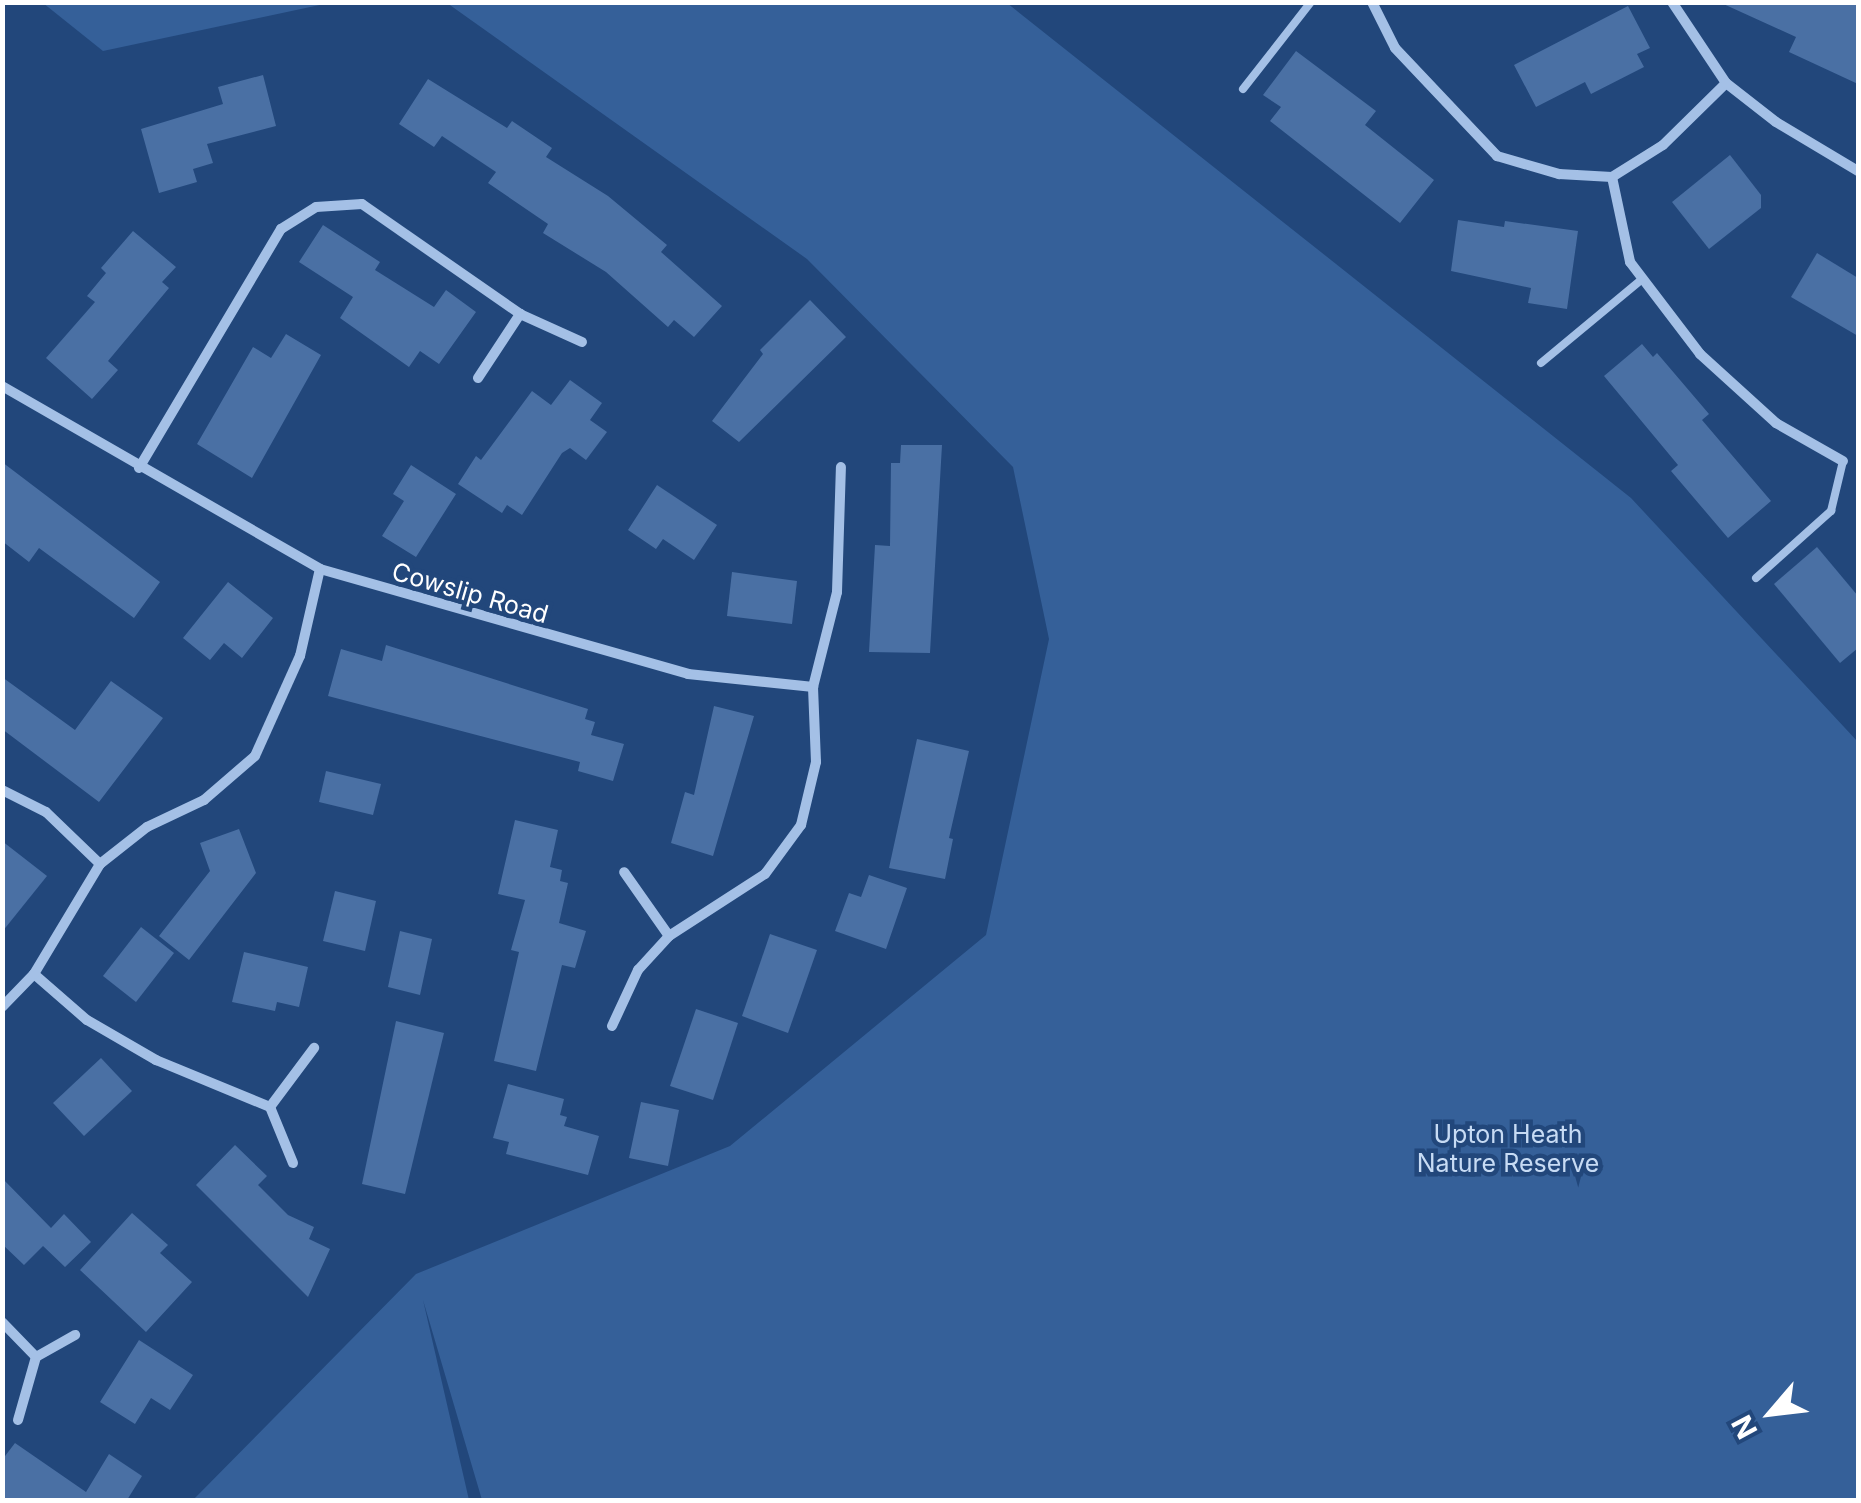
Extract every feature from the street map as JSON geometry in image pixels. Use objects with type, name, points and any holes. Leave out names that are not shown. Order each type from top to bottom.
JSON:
[{"type":"street","points":[[1372,2],[1395,48],[1496,156],[1559,174],[1612,177],[1664,145],[1726,83]]},
{"type":"street","points":[[1672,2],[1726,83],[1776,122],[1858,171]]},
{"type":"street","points":[[1612,177],[1630,262],[1700,354],[1776,423],[1843,461]]},
{"type":"street","points":[[139,468],[281,229],[316,207],[362,204],[520,314],[582,342]]},
{"type":"street","points":[[478,378],[520,314]]},
{"type":"street","name":"Cowslip Road","points":[[2,386],[320,570],[688,674],[814,687]]},
{"type":"street","points":[[612,1026],[638,970],[669,936],[765,874],[801,826],[816,762],[814,687],[837,592],[841,466]]},
{"type":"street","points":[[2,1007],[34,974],[100,864],[148,827],[204,800],[255,756],[300,656],[320,570]]},
{"type":"street","points":[[2,790],[46,812],[100,864]]},
{"type":"street","points":[[624,872],[669,936]]},
{"type":"street","points":[[34,974],[87,1020],[156,1060],[270,1107],[293,1163]]},
{"type":"street","points":[[270,1107],[314,1048]]},
{"type":"street","points":[[2,1322],[36,1358]]},
{"type":"street","points":[[18,1420],[36,1358],[75,1335]]},
{"type":"lane","points":[[1243,89],[1311,2]]},
{"type":"lane","points":[[1540,364],[1642,279]]},
{"type":"lane","points":[[1756,578],[1831,511],[1843,461]]},
{"type":"green space","points":[[43,3],[329,3],[103,51]]},
{"type":"green space","name":"Upton Heath Nature Reserve","points":[[447,3],[1007,3],[1631,498],[1858,742],[1858,1500],[482,1500],[423,1300],[469,1500],[193,1500],[416,1274],[730,1146],[986,935],[1049,639],[1013,467],[807,259]]},
{"type":"building","points":[[1719,2],[1858,2],[1858,84],[1789,52],[1796,37]]},
{"type":"building","points":[[1628,6],[1650,48],[1637,54],[1644,67],[1591,94],[1585,82],[1536,107],[1514,65]]},
{"type":"building","points":[[1296,51],[1376,111],[1365,125],[1434,180],[1400,223],[1270,121],[1281,107],[1263,95]]},
{"type":"building","points":[[263,75],[276,126],[207,144],[213,163],[193,169],[197,182],[159,193],[141,129],[223,104],[218,87]]},
{"type":"building","points":[[428,79],[507,128],[512,121],[552,148],[546,157],[608,196],[667,245],[661,252],[722,306],[694,337],[674,320],[668,327],[606,272],[543,233],[548,224],[488,183],[496,172],[442,136],[434,147],[399,124]]},
{"type":"building","points":[[1730,155],[1761,195],[1761,208],[1709,249],[1672,202]]},
{"type":"building","points":[[1458,220],[1504,227],[1505,221],[1578,231],[1567,309],[1528,303],[1531,288],[1451,271]]},
{"type":"building","points":[[323,225],[380,262],[375,270],[434,307],[446,290],[476,312],[439,364],[420,351],[409,367],[340,318],[353,297],[299,262]]},
{"type":"building","points":[[133,231],[176,267],[162,282],[169,288],[108,361],[118,370],[92,399],[46,358],[95,302],[87,296],[106,273],[101,268]]},
{"type":"building","points":[[1817,253],[1858,278],[1858,336],[1791,297]]},
{"type":"building","points":[[810,300],[846,337],[739,442],[712,421],[763,354],[760,350]]},
{"type":"building","points":[[286,334],[321,355],[252,478],[197,444],[253,347],[271,358]]},
{"type":"building","points":[[1642,344],[1653,357],[1657,353],[1709,414],[1702,420],[1771,501],[1728,538],[1671,471],[1678,465],[1604,376]]},
{"type":"building","points":[[570,380],[602,403],[590,420],[607,432],[586,460],[570,448],[562,453],[522,515],[507,505],[502,513],[458,484],[476,456],[481,460],[532,391],[551,405]]},
{"type":"building","points":[[901,445],[942,445],[930,653],[869,652],[875,545],[890,546],[891,463],[900,463]]},
{"type":"building","points":[[2,462],[160,582],[134,618],[39,548],[29,562],[2,541]]},
{"type":"building","points":[[411,465],[456,494],[416,557],[382,536],[404,501],[393,494]]},
{"type":"building","points":[[657,485],[717,525],[694,560],[663,539],[656,549],[628,530]]},
{"type":"building","points":[[1817,547],[1858,596],[1858,648],[1840,663],[1774,584]]},
{"type":"building","points":[[732,572],[797,581],[792,624],[727,616]]},
{"type":"building","points":[[228,582],[273,618],[242,658],[224,643],[210,660],[183,638]]},
{"type":"building","points":[[386,645],[588,709],[585,719],[595,722],[591,735],[624,744],[613,781],[578,771],[580,762],[328,696],[341,649],[382,661]]},
{"type":"building","points":[[2,677],[75,730],[111,681],[163,718],[99,802],[2,729]]},
{"type":"building","points":[[714,706],[754,716],[713,856],[671,843],[685,792],[694,795]]},
{"type":"building","points":[[917,739],[969,751],[949,838],[953,839],[945,879],[889,868]]},
{"type":"building","points":[[326,771],[381,784],[373,815],[319,802]]},
{"type":"building","points":[[515,820],[558,830],[550,867],[562,870],[560,881],[568,883],[559,923],[586,931],[575,968],[562,965],[536,1071],[494,1061],[519,952],[511,950],[525,900],[498,894]]},
{"type":"building","points":[[239,829],[256,873],[189,960],[159,936],[210,871],[200,843]]},
{"type":"building","points":[[2,841],[47,876],[2,932]]},
{"type":"building","points":[[869,875],[907,888],[886,949],[835,931],[849,893],[861,897]]},
{"type":"building","points":[[335,891],[376,901],[365,951],[323,941]]},
{"type":"building","points":[[141,927],[174,953],[136,1002],[103,976]]},
{"type":"building","points":[[400,931],[432,939],[420,995],[388,987]]},
{"type":"building","points":[[770,934],[817,950],[788,1033],[742,1016]]},
{"type":"building","points":[[244,952],[308,967],[299,1007],[277,1002],[275,1011],[232,1002]]},
{"type":"building","points":[[696,1009],[738,1023],[713,1100],[670,1086]]},
{"type":"building","points":[[396,1021],[444,1033],[405,1194],[362,1184]]},
{"type":"building","points":[[101,1058],[132,1091],[84,1136],[53,1103]]},
{"type":"building","points":[[508,1084],[564,1099],[560,1115],[567,1117],[564,1126],[599,1136],[588,1175],[506,1154],[509,1142],[493,1138]]},
{"type":"building","points":[[641,1102],[679,1110],[668,1166],[629,1158]]},
{"type":"building","points":[[235,1145],[267,1176],[258,1185],[288,1215],[314,1227],[309,1239],[330,1249],[308,1297],[196,1185]]},
{"type":"building","points":[[2,1178],[51,1228],[64,1214],[91,1242],[65,1267],[43,1246],[24,1265],[2,1244]]},
{"type":"building","points":[[132,1213],[168,1245],[160,1253],[192,1282],[146,1332],[80,1270]]},
{"type":"building","points":[[139,1340],[193,1375],[170,1410],[151,1398],[135,1424],[100,1402]]},
{"type":"building","points":[[15,1443],[86,1492],[109,1454],[142,1476],[127,1500],[2,1500],[2,1460]]}]
